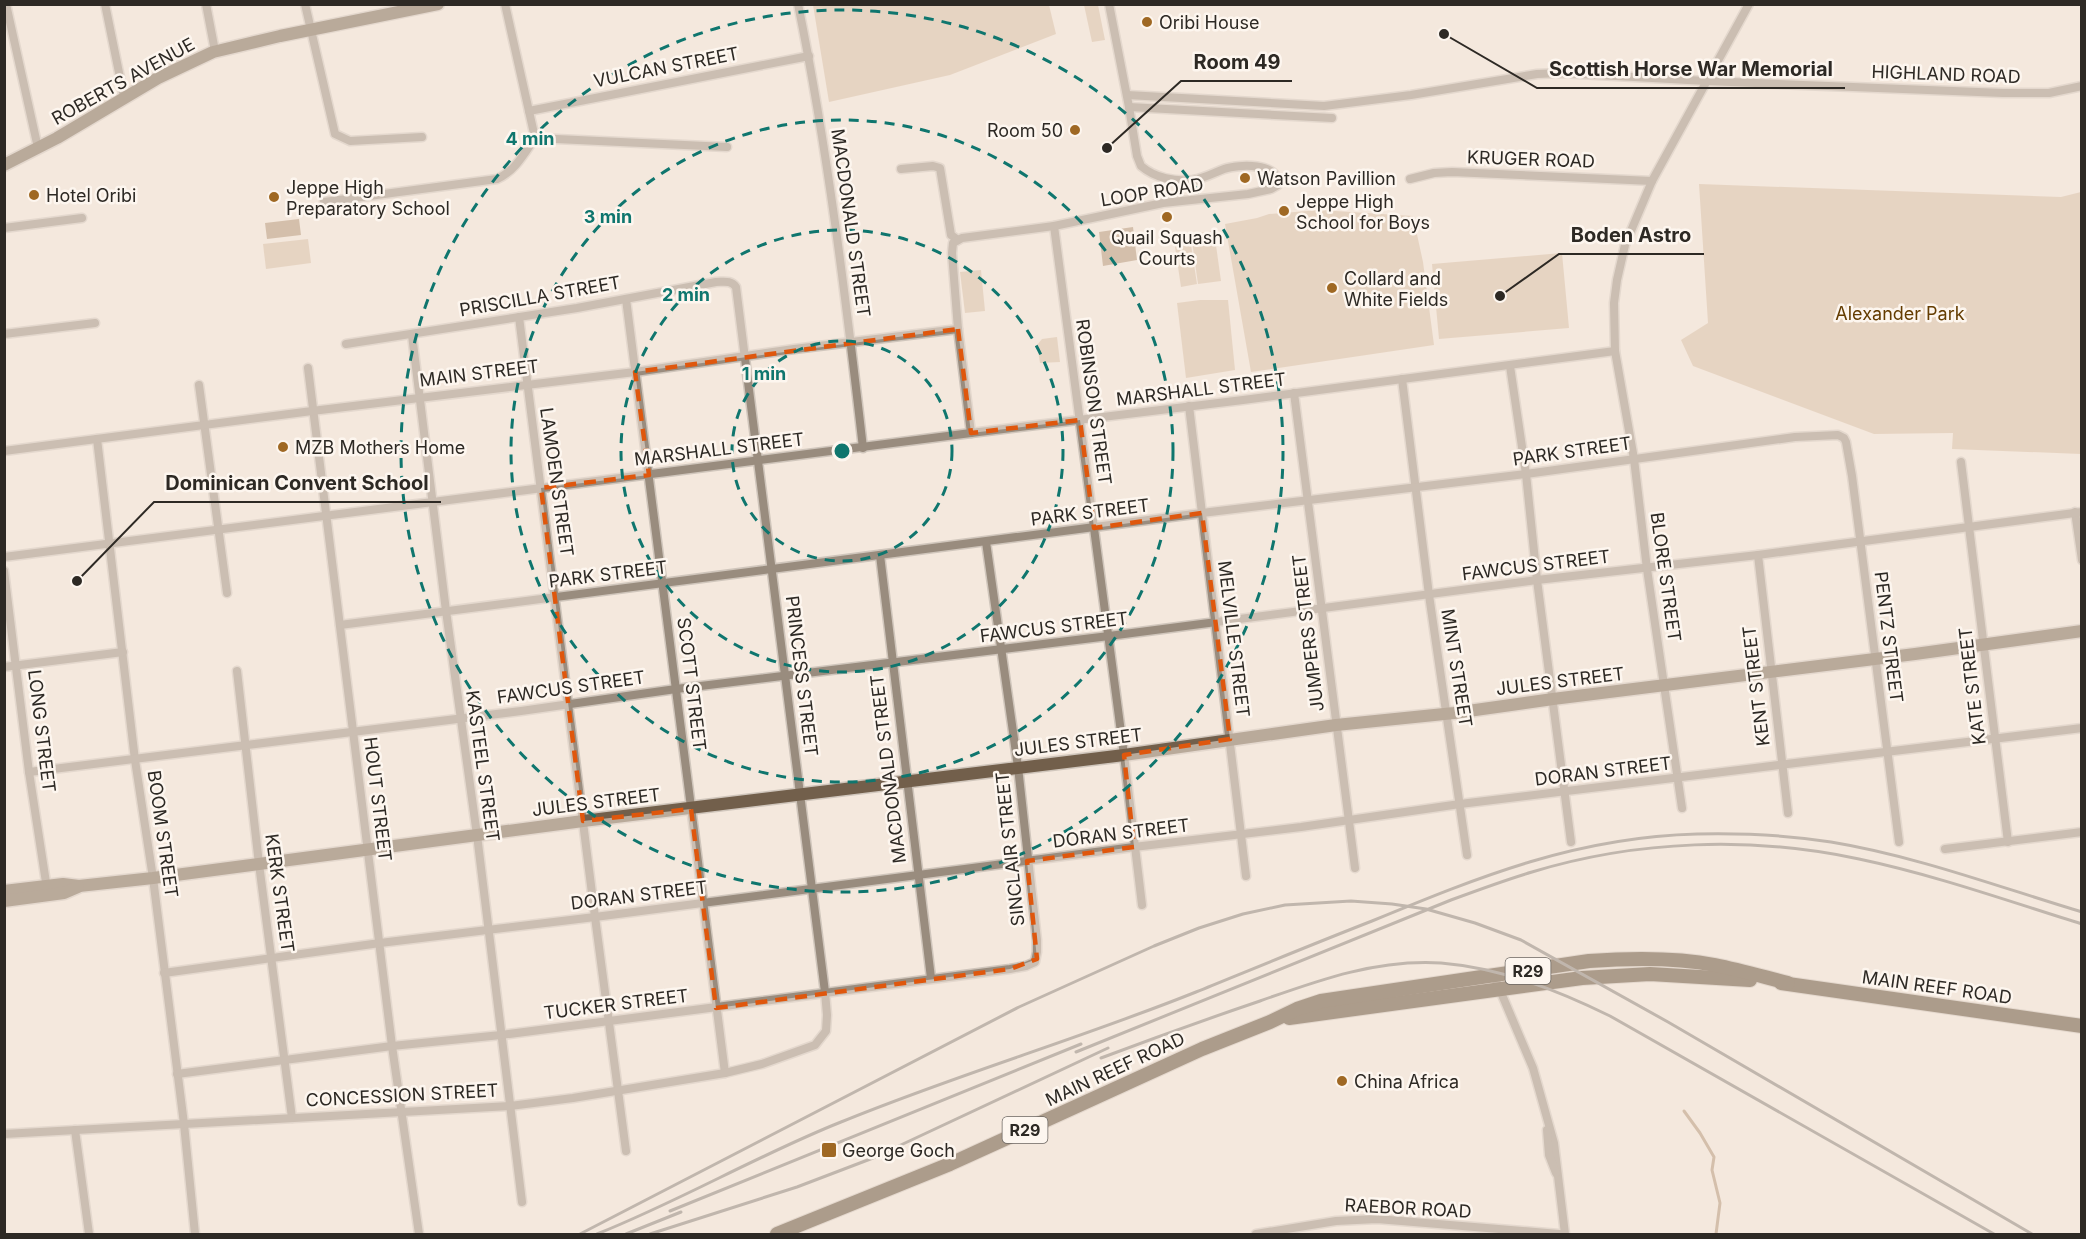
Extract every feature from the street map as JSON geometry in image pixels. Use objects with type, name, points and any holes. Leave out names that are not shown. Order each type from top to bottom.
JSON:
[{"type":"main road","name":"ROBERTS AVENUE","points":[[6,161],[38,148],[184,64],[215,51],[438,4]]},
{"type":"main road","name":"JULES STREET","points":[[4,891],[47,890],[64,893],[79,886],[583,821],[1125,755],[1336,725],[1664,686],[2082,631]]},
{"type":"main road","name":"JULES STREET","points":[[4,901],[47,890]]},
{"type":"main road","name":"MAIN REEF ROAD","points":[[777,1234],[950,1164],[1202,1048],[1270,1022],[1496,983],[1549,968],[1589,961],[1668,960],[1714,964],[1788,983]]},
{"type":"main road","points":[[1549,968],[1553,982]]},
{"type":"main road","name":"MAIN REEF ROAD","points":[[1496,983],[1553,982],[1650,974],[1788,983],[2082,1026]]},
{"type":"street","points":[[6,4],[38,148]]},
{"type":"street","points":[[105,4],[124,97]]},
{"type":"street","points":[[206,4],[215,51]]},
{"type":"street","points":[[305,4],[309,30],[335,134],[350,141],[423,137]]},
{"type":"street","points":[[324,202],[497,179],[515,166],[535,138],[505,4]]},
{"type":"street","name":"MACDONALD STREET","points":[[798,4],[809,56],[839,246],[863,448]]},
{"type":"street","points":[[1109,4],[1130,107],[1332,117]]},
{"type":"street","name":"BLORE STREET","points":[[1682,808],[1647,569],[1634,459],[1615,351],[1614,303],[1625,245],[1652,181],[1749,4]]},
{"type":"street","name":"VULCAN STREET","points":[[529,111],[809,56]]},
{"type":"street","name":"HIGHLAND ROAD","points":[[1127,95],[1324,106],[1549,73],[2030,94],[2049,93],[2082,86]]},
{"type":"street","name":"LOOP ROAD","points":[[957,240],[1054,226],[1163,203],[1248,195],[1271,189],[1278,184],[1274,172],[1244,166],[1224,168],[1209,176],[1191,180],[1164,178],[1145,169],[1141,166],[1137,156],[1130,107]]},
{"type":"street","points":[[535,138],[727,147]]},
{"type":"street","points":[[901,169],[933,166],[940,168],[951,235],[957,240],[952,245],[952,253],[958,328],[971,433]]},
{"type":"street","name":"KRUGER ROAD","points":[[1410,179],[1434,173],[1452,172],[1652,181]]},
{"type":"street","points":[[4,228],[82,218]]},
{"type":"street","name":"ROBINSON STREET","points":[[1054,226],[1125,755],[1142,905]]},
{"type":"street","name":"PRISCILLA STREET","points":[[346,344],[412,335],[716,282],[733,283],[736,287]]},
{"type":"street","name":"PRINCESS STREET","points":[[736,287],[825,992],[827,1025],[824,1036],[816,1045],[797,1052]]},
{"type":"street","name":"SCOTT STREET","points":[[626,299],[725,1073]]},
{"type":"street","name":"LAMOEN STREET","points":[[519,317],[626,1150]]},
{"type":"street","points":[[4,334],[95,323]]},
{"type":"street","name":"MAIN STREET","points":[[4,451],[204,424],[635,372],[958,328]]},
{"type":"street","name":"KASTEEL STREET","points":[[412,335],[522,1202]]},
{"type":"street","name":"MARSHALL STREET","points":[[4,557],[1615,351]]},
{"type":"street","points":[[1510,366],[1526,474],[1537,580],[1571,842]]},
{"type":"street","name":"HOUT STREET","points":[[308,368],[392,1046],[419,1234]]},
{"type":"street","name":"MINT STREET","points":[[1402,379],[1429,595],[1467,855]]},
{"type":"street","points":[[199,385],[227,593]]},
{"type":"street","name":"JUMPERS STREET","points":[[1294,393],[1355,868]]},
{"type":"street","name":"MELVILLE STREET","points":[[1190,406],[1246,876]]},
{"type":"street","name":"PARK STREET","points":[[340,625],[1202,513],[1526,474],[1795,437],[1832,434],[1844,438]]},
{"type":"street","name":"PENTZ STREET","points":[[1844,438],[1848,451],[1899,842]]},
{"type":"street","name":"BOOM STREET","points":[[97,439],[135,760],[153,878],[184,1124],[195,1234]]},
{"type":"street","name":"KATE STREET","points":[[1961,462],[2008,842]]},
{"type":"street","points":[[2078,512],[2082,560]]},
{"type":"street","name":"FAWCUS STREET","points":[[29,772],[676,689],[1002,650],[1537,580],[1758,555],[2078,512]]},
{"type":"street","name":"SINCLAIR STREET","points":[[986,542],[1018,767],[1037,940]]},
{"type":"street","name":"MACDONALD STREET","points":[[880,555],[930,978]]},
{"type":"street","name":"KENT STREET","points":[[1758,555],[1788,813]]},
{"type":"street","name":"LONG STREET","points":[[4,571],[29,772],[47,890]]},
{"type":"street","points":[[4,667],[123,652]]},
{"type":"street","name":"KERK STREET","points":[[237,671],[292,1118]]},
{"type":"street","name":"DORAN STREET","points":[[164,973],[380,943],[811,890],[1460,804],[2082,728]]},
{"type":"street","points":[[1945,849],[2082,832]]},
{"type":"street","name":"TUCKER STREET","points":[[177,1074],[716,1008],[1026,966],[1037,959],[1037,940]]},
{"type":"street","points":[[1496,983],[1533,1068],[1558,1163],[1557,1176],[1565,1234]]},
{"type":"street","name":"CONCESSION STREET","points":[[4,1134],[510,1106],[725,1073],[797,1052]]},
{"type":"street","points":[[75,1130],[89,1234]]},
{"type":"street","name":"RAEBOR ROAD","points":[[1257,1234],[1336,1221],[1377,1220],[1559,1234]]},
{"type":"highlighted area","points":[[958,329],[971,433],[1080,420],[1094,528],[1202,513],[1230,739],[1124,755],[1134,847],[1027,861],[1037,959],[1010,969],[716,1008],[691,809],[583,821],[541,488],[649,475],[635,372]]},
{"type":"green space","points":[[813,5],[1049,5],[1056,34],[950,75],[829,102]]},
{"type":"green space","points":[[1084,5],[1098,5],[1105,40],[1092,42]]},
{"type":"green space","name":"Alexander Park","points":[[1699,184],[2061,197],[2081,192],[2081,454],[1952,449],[1953,433],[1874,434],[1693,366],[1681,340],[1708,323]]},
{"type":"green space","name":"Collard and White Fields","points":[[1320,210],[1413,216],[1423,262],[1434,345],[1251,372],[1225,224],[1269,214]]},
{"type":"green space","points":[[1214,231],[1221,281],[1198,284],[1191,234]]},
{"type":"green space","points":[[1190,238],[1197,284],[1181,287],[1174,240]]},
{"type":"green space","points":[[308,239],[311,263],[266,269],[263,244]]},
{"type":"green space","points":[[1562,253],[1569,328],[1439,339],[1432,264]]},
{"type":"green space","points":[[981,270],[985,311],[965,313],[960,272]]},
{"type":"green space","points":[[1228,300],[1235,370],[1186,378],[1177,303]]},
{"type":"green space","points":[[1057,337],[1060,362],[1040,363],[1037,345],[1042,339]]},
{"type":"shaded area","points":[[299,219],[301,235],[267,239],[265,223]]},
{"type":"shaded area","points":[[1133,227],[1137,260],[1103,266],[1099,232]]},
{"type":"waterway","points":[[1684,1111],[1714,1157],[1712,1170],[1720,1203],[1716,1234]]},
{"type":"railway","points":[[597,1234],[810,1135],[885,1105],[1152,1009],[1491,874],[1570,851],[1653,837],[1697,834],[1764,835],[1831,842],[1894,855],[2082,912]]},
{"type":"railway","points":[[1076,1052],[1451,900],[1532,872],[1612,853],[1695,845],[1778,847],[1819,852],[1916,873],[2082,924]]},
{"type":"railway","points":[[580,1234],[1019,1007],[1154,946],[1243,914],[1285,905],[1351,901],[1426,909],[1475,923],[1521,940],[1668,1022],[2032,1234]]},
{"type":"railway","points":[[1101,1058],[1282,993],[1349,973],[1394,964],[1417,963],[1441,963],[1485,970],[1549,989],[1610,1016],[1994,1234]]},
{"type":"railway","points":[[670,1211],[1081,1044]]},
{"type":"railway","points":[[650,1234],[797,1187],[873,1158],[1108,1048]]},
{"type":"railway","points":[[626,1234],[681,1212]]},
{"type":"place","name":"Oribi House","points":[[1147,22]]},
{"type":"place","name":"Scottish Horse War Memorial","points":[[1444,34]]},
{"type":"place","name":"Room 50","points":[[1075,130]]},
{"type":"place","name":"Room 49","points":[[1107,148]]},
{"type":"place","name":"Watson Pavillion","points":[[1245,178]]},
{"type":"place","name":"Hotel Oribi","points":[[34,195]]},
{"type":"place","name":"Jeppe High Preparatory School","points":[[274,197]]},
{"type":"place","name":"Jeppe High School for Boys","points":[[1284,211]]},
{"type":"place","name":"Quail Squash Courts","points":[[1167,217]]},
{"type":"place","name":"Collard and White Fields","points":[[1332,288]]},
{"type":"place","name":"Boden Astro","points":[[1500,296]]},
{"type":"place","name":"MZB Mothers Home","points":[[283,447]]},
{"type":"place","name":"Dominican Convent School","points":[[77,581]]},
{"type":"place","name":"China Africa","points":[[1342,1081]]},
{"type":"place","name":"George Goch","points":[[829,1150]]}]
